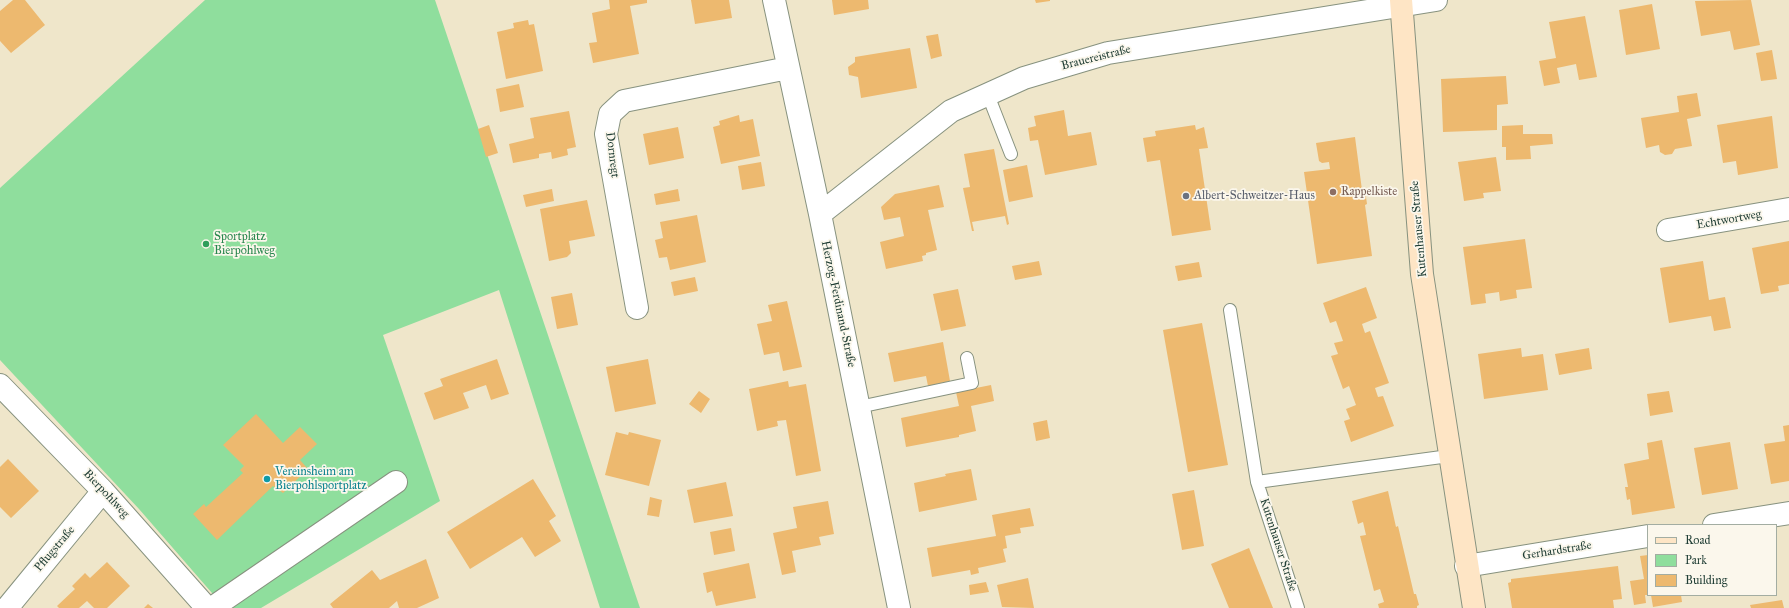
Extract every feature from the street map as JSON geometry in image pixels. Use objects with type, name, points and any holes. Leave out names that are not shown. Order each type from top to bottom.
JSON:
[{"type":"street","name":"Herzog-Ferdinand-Straße","points":[[774,0],[820,214],[898,608]]},
{"type":"street","name":"Brauereistraße","points":[[820,214],[951,111],[1024,78],[1108,53],[1401,3],[1436,0]]},
{"type":"street","name":"Kutenhauser Straße","points":[[1401,3],[1422,274],[1466,566],[1474,608]]},
{"type":"street","name":"Dornregt","points":[[637,308],[606,134],[610,114],[624,101],[788,68]]},
{"type":"street","name":"Echtwortweg","points":[[1668,230],[1789,209]]},
{"type":"street","name":"Bierpohlweg","points":[[0,385],[104,491],[207,608]]},
{"type":"street","points":[[212,608],[396,482]]},
{"type":"street","name":"Pflugstraße","points":[[7,608],[104,491]]},
{"type":"street","points":[[1720,524],[1789,513]]},
{"type":"street","name":"Gerhardstraße","points":[[1466,566],[1647,536]]},
{"type":"lane","points":[[988,95],[1011,154]]},
{"type":"lane","name":"Kutenhauser Straße","points":[[1230,310],[1257,482],[1298,608]]},
{"type":"lane","points":[[859,407],[972,383],[967,358]]},
{"type":"lane","name":"Kutenhauser Straße","points":[[1257,482],[1449,456]]},
{"type":"green space","points":[[205,0],[435,0],[640,608],[600,608],[499,290],[383,335],[440,501],[261,608],[225,608],[139,509],[0,360],[0,188]]},
{"type":"building","points":[[13,0],[25,0],[45,25],[11,53],[0,41],[0,11]]},
{"type":"building","points":[[609,0],[647,0],[647,3],[630,6],[639,54],[593,63],[589,43],[597,42],[592,13],[610,9]]},
{"type":"building","points":[[691,0],[729,0],[732,18],[695,24]]},
{"type":"building","points":[[832,0],[868,0],[869,9],[834,15]]},
{"type":"building","points":[[1035,0],[1050,0],[1050,1],[1036,3]]},
{"type":"building","points":[[1751,0],[1760,45],[1734,50],[1730,31],[1701,36],[1695,1]]},
{"type":"building","points":[[1652,4],[1660,49],[1626,55],[1619,10]]},
{"type":"building","points":[[1585,16],[1597,77],[1579,80],[1576,64],[1557,68],[1560,83],[1544,86],[1539,61],[1556,58],[1549,22]]},
{"type":"building","points":[[528,20],[529,25],[534,24],[543,71],[506,79],[497,32],[514,28],[513,23]]},
{"type":"building","points":[[938,34],[942,56],[931,59],[926,36]]},
{"type":"building","points":[[910,48],[917,88],[861,98],[858,77],[849,75],[848,67],[855,62],[855,57]]},
{"type":"building","points":[[1772,50],[1777,79],[1761,81],[1756,53]]},
{"type":"building","points":[[1506,76],[1508,104],[1497,105],[1497,130],[1443,132],[1441,79]]},
{"type":"building","points":[[519,84],[524,107],[500,112],[496,89]]},
{"type":"building","points":[[1697,93],[1701,116],[1687,119],[1692,146],[1675,149],[1672,154],[1665,155],[1660,152],[1659,145],[1646,148],[1641,118],[1679,112],[1677,96]]},
{"type":"building","points":[[1064,110],[1068,136],[1091,132],[1097,165],[1045,175],[1038,140],[1030,141],[1028,128],[1036,126],[1034,116]]},
{"type":"building","points":[[569,111],[576,147],[567,149],[568,155],[552,159],[551,152],[539,154],[539,158],[513,163],[509,144],[534,138],[530,118]]},
{"type":"building","points":[[739,115],[740,122],[753,119],[760,156],[721,164],[713,127],[720,125],[719,121]]},
{"type":"building","points":[[1772,116],[1778,168],[1738,175],[1736,161],[1723,163],[1717,125]]},
{"type":"building","points":[[489,125],[498,153],[486,157],[478,129]]},
{"type":"building","name":"Albert-Schweitzer-Haus","points":[[1195,125],[1196,130],[1204,127],[1208,148],[1199,149],[1211,230],[1172,236],[1160,160],[1147,162],[1143,138],[1156,136],[1155,131]]},
{"type":"building","points":[[1523,125],[1523,134],[1552,134],[1553,144],[1530,146],[1531,159],[1506,160],[1506,147],[1502,147],[1502,126]]},
{"type":"building","points":[[678,127],[684,158],[649,165],[643,134]]},
{"type":"building","points":[[1355,137],[1362,190],[1365,190],[1367,204],[1365,205],[1372,256],[1317,264],[1304,172],[1330,169],[1329,162],[1322,163],[1319,161],[1316,143]]},
{"type":"building","points":[[994,149],[1009,224],[1007,225],[1005,216],[972,222],[974,231],[972,231],[963,188],[970,187],[964,154]]},
{"type":"building","points":[[1496,157],[1501,191],[1483,193],[1484,198],[1464,201],[1458,162]]},
{"type":"building","points":[[761,162],[765,186],[742,190],[738,166]]},
{"type":"building","points":[[1027,165],[1033,197],[1009,202],[1003,170]]},
{"type":"building","points":[[939,185],[944,207],[928,210],[937,250],[926,253],[926,255],[922,256],[923,261],[886,269],[880,242],[904,236],[900,217],[884,220],[881,207],[895,194]]},
{"type":"building","points":[[552,189],[554,201],[526,207],[523,195]]},
{"type":"building","points":[[678,189],[680,201],[656,205],[654,194]]},
{"type":"building","points":[[587,200],[595,236],[569,241],[571,253],[567,257],[549,261],[540,209]]},
{"type":"building","points":[[697,215],[706,262],[670,270],[667,257],[659,258],[655,240],[663,238],[660,222]]},
{"type":"building","points":[[1525,239],[1532,288],[1516,290],[1517,298],[1500,301],[1499,292],[1485,294],[1486,303],[1471,305],[1463,247]]},
{"type":"building","points":[[1789,241],[1789,284],[1778,286],[1779,291],[1761,294],[1752,248]]},
{"type":"building","points":[[1039,261],[1042,275],[1015,280],[1012,266]]},
{"type":"building","points":[[1703,261],[1709,300],[1725,297],[1731,328],[1714,331],[1711,316],[1669,323],[1660,268]]},
{"type":"building","points":[[1199,262],[1202,277],[1178,281],[1175,266]]},
{"type":"building","points":[[695,277],[698,291],[674,296],[671,282]]},
{"type":"building","points":[[1366,287],[1377,318],[1362,324],[1365,333],[1370,331],[1389,383],[1375,388],[1378,397],[1383,396],[1394,426],[1351,442],[1344,421],[1350,419],[1346,409],[1356,405],[1349,386],[1343,389],[1331,356],[1338,354],[1334,343],[1343,341],[1336,321],[1330,323],[1323,303]]},
{"type":"building","points":[[958,289],[966,326],[941,331],[933,294]]},
{"type":"building","points":[[572,293],[578,325],[557,329],[551,297]]},
{"type":"building","points":[[787,301],[802,367],[783,371],[779,352],[764,355],[757,324],[772,321],[768,305]]},
{"type":"building","points":[[1202,323],[1228,465],[1188,472],[1163,330]]},
{"type":"building","points":[[943,342],[950,381],[928,386],[926,376],[894,382],[888,353]]},
{"type":"building","points":[[1521,348],[1522,357],[1543,354],[1548,390],[1484,399],[1478,354]]},
{"type":"building","points":[[1589,348],[1592,369],[1559,375],[1555,354]]},
{"type":"building","points":[[497,359],[509,394],[491,400],[486,385],[463,393],[469,408],[434,420],[424,393],[443,386],[440,379]]},
{"type":"building","points":[[648,359],[656,404],[615,412],[606,367]]},
{"type":"building","points":[[788,381],[789,387],[806,384],[821,471],[796,476],[786,420],[777,421],[778,426],[757,431],[749,389]]},
{"type":"building","points":[[991,385],[994,401],[971,406],[976,431],[959,435],[959,437],[906,447],[901,418],[959,406],[956,392]]},
{"type":"building","points":[[699,391],[710,399],[701,413],[689,404]]},
{"type":"building","points":[[1669,391],[1673,412],[1650,416],[1647,394]]},
{"type":"building","name":"Vereinsheim am Bierpohlsportplatz","points":[[256,414],[283,443],[300,427],[317,444],[300,460],[308,469],[283,493],[273,486],[217,540],[193,514],[204,504],[206,507],[243,473],[240,470],[244,466],[223,445]]},
{"type":"building","points":[[1047,420],[1050,438],[1036,441],[1033,423]]},
{"type":"building","points":[[1789,425],[1789,481],[1771,484],[1764,444],[1785,441],[1783,426]]},
{"type":"building","points":[[616,432],[628,435],[629,432],[661,440],[649,486],[605,475]]},
{"type":"building","points":[[1662,440],[1675,508],[1632,515],[1630,499],[1627,500],[1625,487],[1628,487],[1624,464],[1649,459],[1647,443]]},
{"type":"building","points":[[1730,442],[1738,489],[1702,495],[1694,448]]},
{"type":"building","points":[[8,459],[39,491],[11,518],[0,507],[0,467]]},
{"type":"building","points":[[971,469],[977,500],[919,512],[914,483],[946,476],[945,474]]},
{"type":"building","points":[[533,479],[556,516],[549,521],[561,541],[535,557],[522,537],[470,569],[447,532]]},
{"type":"building","points":[[726,482],[733,516],[694,523],[687,490]]},
{"type":"building","points":[[1194,490],[1204,546],[1182,550],[1172,494]]},
{"type":"building","points":[[1388,491],[1414,594],[1416,594],[1419,605],[1417,608],[1379,608],[1378,604],[1384,602],[1380,589],[1374,591],[1360,536],[1366,535],[1363,522],[1358,524],[1352,501]]},
{"type":"building","points":[[650,497],[662,500],[659,517],[647,515]]},
{"type":"building","points":[[828,501],[834,534],[819,537],[821,545],[792,551],[796,572],[782,575],[773,533],[797,528],[793,507]]},
{"type":"building","points":[[1030,508],[1034,526],[1020,528],[1021,533],[1005,536],[1007,548],[1003,549],[1006,562],[978,568],[979,573],[971,575],[970,570],[932,577],[927,548],[996,536],[992,515]]},
{"type":"building","points":[[731,528],[735,551],[714,555],[710,532]]},
{"type":"building","points":[[1249,548],[1273,608],[1229,608],[1211,564]]},
{"type":"building","points":[[1647,555],[1647,595],[1645,595],[1646,603],[1634,605],[1630,581],[1644,579],[1640,556]]},
{"type":"building","points":[[426,559],[439,598],[417,608],[399,608],[397,601],[389,608],[333,608],[330,604],[372,570],[380,580]]},
{"type":"building","points":[[107,562],[130,586],[107,608],[94,608],[87,601],[79,608],[59,608],[57,606],[75,589],[72,586],[85,573],[90,578]]},
{"type":"building","points":[[749,563],[756,598],[716,606],[712,591],[707,593],[703,573]]},
{"type":"building","points":[[1618,566],[1622,599],[1613,600],[1614,608],[1512,608],[1508,583],[1511,582],[1511,579]]},
{"type":"building","points":[[1028,578],[1034,608],[1002,607],[997,585]]},
{"type":"building","points":[[986,582],[989,592],[970,595],[969,585]]},
{"type":"building","points":[[1651,596],[1681,596],[1682,602],[1653,607]]},
{"type":"building","points":[[1782,600],[1784,608],[1751,608],[1750,605]]},
{"type":"building","points":[[148,604],[153,608],[144,608]]},
{"type":"place","name":"Rappelkiste","points":[[1333,192]]},
{"type":"place","name":"Albert-Schweitzer-Haus","points":[[1186,196]]},
{"type":"place","name":"Sportplatz Bierpohlweg","points":[[206,244]]},
{"type":"place","name":"Vereinsheim am Bierpohlsportplatz","points":[[267,479]]}]
